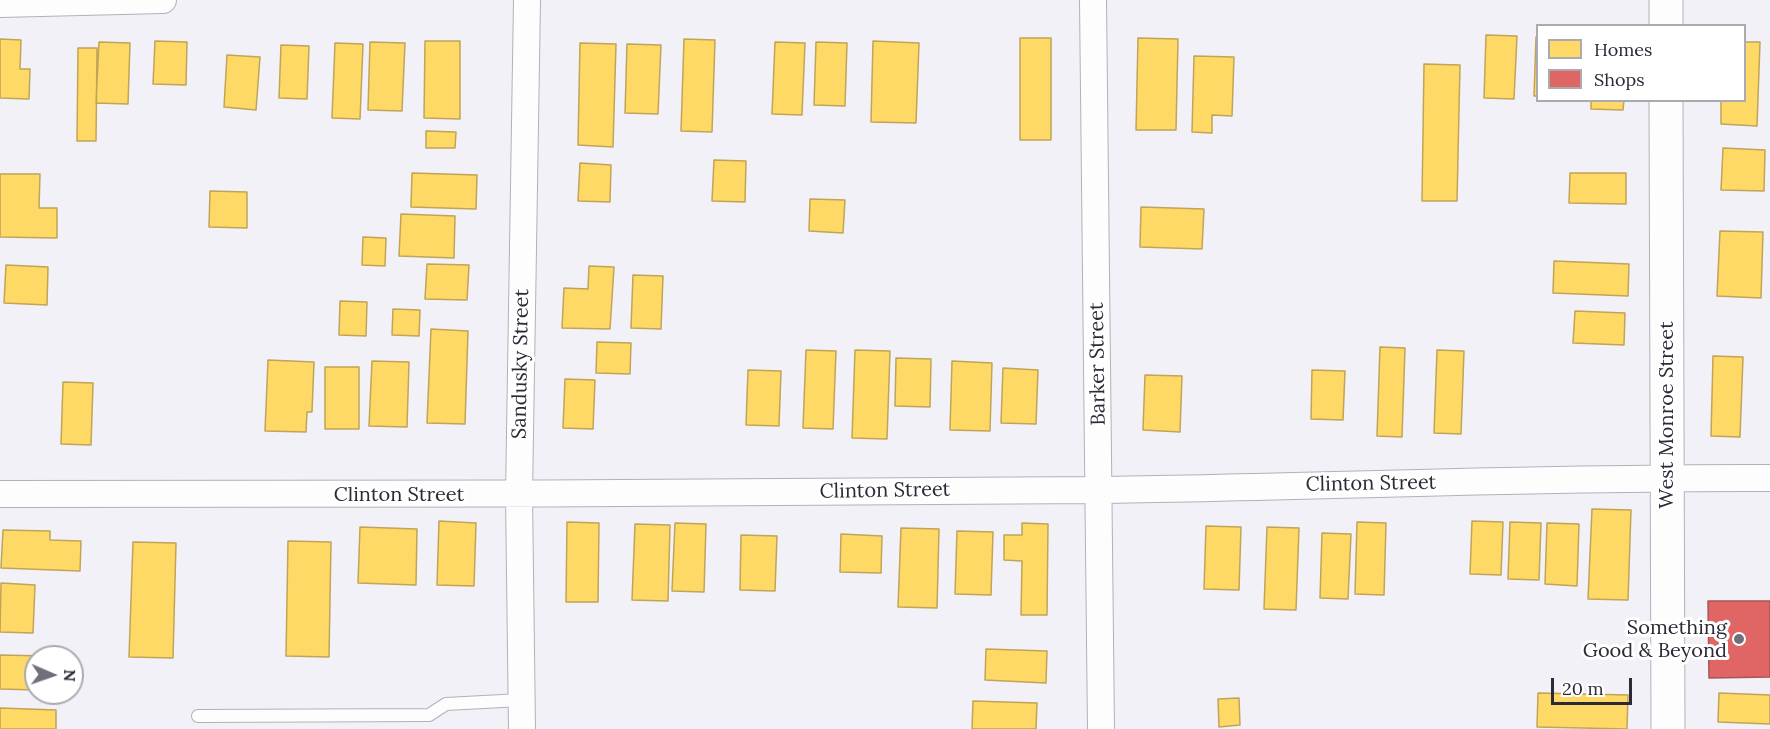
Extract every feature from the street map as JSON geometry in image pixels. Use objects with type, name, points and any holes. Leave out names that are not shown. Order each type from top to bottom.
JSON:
[{"type":"main road","points":[[1666,0],[1666,24]]},
{"type":"main road","name":"West Monroe Street","points":[[1666,102],[1668,729]]},
{"type":"street","points":[[0,4],[163,0]]},
{"type":"street","name":"Sandusky Street","points":[[522,729],[519,495],[527,0]]},
{"type":"street","name":"Barker Street","points":[[1093,0],[1101,729]]},
{"type":"street","name":"Clinton Street","points":[[0,494],[519,495],[1099,490],[1667,478],[1770,478]]},
{"type":"lane","points":[[198,716],[429,714],[447,704],[521,700]]},
{"type":"building: Homes","points":[[1486,35],[1517,36],[1514,99],[1484,98]]},
{"type":"building: Homes","points":[[1536,37],[1536,96],[1534,96]]},
{"type":"building: Homes","points":[[1020,38],[1051,38],[1051,140],[1020,140]]},
{"type":"building: Homes","points":[[1138,38],[1178,39],[1176,130],[1136,130]]},
{"type":"building: Homes","points":[[0,39],[21,40],[20,69],[30,69],[29,99],[0,98]]},
{"type":"building: Homes","points":[[684,39],[715,40],[712,132],[681,131]]},
{"type":"building: Homes","points":[[155,41],[187,42],[186,85],[153,84]]},
{"type":"building: Homes","points":[[425,41],[460,41],[460,119],[424,118]]},
{"type":"building: Homes","points":[[873,41],[919,43],[916,123],[871,122]]},
{"type":"building: Homes","points":[[99,42],[130,43],[128,104],[96,103]]},
{"type":"building: Homes","points":[[370,42],[405,43],[402,111],[368,110]]},
{"type":"building: Homes","points":[[775,42],[805,43],[802,115],[772,114]]},
{"type":"building: Homes","points":[[816,42],[847,43],[845,106],[814,105]]},
{"type":"building: Homes","points":[[1746,42],[1760,42],[1757,126],[1721,124],[1721,102],[1746,102]]},
{"type":"building: Homes","points":[[335,43],[363,44],[360,119],[332,118]]},
{"type":"building: Homes","points":[[580,43],[616,44],[613,147],[578,145]]},
{"type":"building: Homes","points":[[627,44],[661,45],[658,114],[625,113]]},
{"type":"building: Homes","points":[[281,45],[309,46],[307,99],[279,98]]},
{"type":"building: Homes","points":[[78,48],[97,48],[96,141],[77,141]]},
{"type":"building: Homes","points":[[227,55],[260,57],[256,110],[224,107]]},
{"type":"building: Homes","points":[[1194,56],[1234,57],[1232,116],[1212,115],[1212,133],[1192,132]]},
{"type":"building: Homes","points":[[1424,64],[1460,65],[1457,201],[1422,201]]},
{"type":"building: Homes","points":[[1591,102],[1624,102],[1623,110],[1591,109]]},
{"type":"building: Homes","points":[[426,131],[456,132],[455,148],[426,148]]},
{"type":"building: Homes","points":[[1723,148],[1765,150],[1764,191],[1721,190]]},
{"type":"building: Homes","points":[[714,160],[746,161],[745,202],[712,201]]},
{"type":"building: Homes","points":[[580,163],[611,165],[610,202],[578,201]]},
{"type":"building: Homes","points":[[412,173],[477,175],[476,209],[411,207]]},
{"type":"building: Homes","points":[[1570,173],[1626,173],[1626,204],[1569,203]]},
{"type":"building: Homes","points":[[0,174],[40,174],[39,208],[57,208],[57,238],[0,237]]},
{"type":"building: Homes","points":[[210,191],[247,192],[247,228],[209,227]]},
{"type":"building: Homes","points":[[810,199],[845,200],[843,233],[809,231]]},
{"type":"building: Homes","points":[[1141,207],[1204,209],[1202,249],[1140,247]]},
{"type":"building: Homes","points":[[401,214],[455,216],[454,258],[399,256]]},
{"type":"building: Homes","points":[[1720,231],[1763,232],[1761,298],[1717,296]]},
{"type":"building: Homes","points":[[363,237],[386,238],[385,266],[362,265]]},
{"type":"building: Homes","points":[[1554,261],[1629,264],[1628,296],[1553,293]]},
{"type":"building: Homes","points":[[427,264],[469,265],[467,300],[425,299]]},
{"type":"building: Homes","points":[[6,265],[48,267],[47,305],[4,303]]},
{"type":"building: Homes","points":[[589,266],[614,267],[610,329],[562,328],[564,288],[588,289]]},
{"type":"building: Homes","points":[[633,275],[663,276],[661,329],[631,328]]},
{"type":"building: Homes","points":[[340,301],[367,302],[366,336],[339,335]]},
{"type":"building: Homes","points":[[393,309],[420,310],[419,336],[392,335]]},
{"type":"building: Homes","points":[[1575,311],[1625,313],[1624,345],[1573,343]]},
{"type":"building: Homes","points":[[431,329],[468,331],[465,424],[427,423]]},
{"type":"building: Homes","points":[[597,342],[631,343],[630,374],[596,373]]},
{"type":"building: Homes","points":[[1380,347],[1405,348],[1402,437],[1377,436]]},
{"type":"building: Homes","points":[[806,350],[836,351],[833,429],[803,428]]},
{"type":"building: Homes","points":[[855,350],[890,351],[887,439],[852,438]]},
{"type":"building: Homes","points":[[1437,350],[1464,351],[1461,434],[1434,433]]},
{"type":"building: Homes","points":[[1713,356],[1743,357],[1740,437],[1711,436]]},
{"type":"building: Homes","points":[[896,358],[931,359],[930,407],[895,406]]},
{"type":"building: Homes","points":[[268,360],[314,362],[312,412],[307,412],[306,432],[265,431]]},
{"type":"building: Homes","points":[[372,361],[409,362],[407,427],[369,426]]},
{"type":"building: Homes","points":[[952,361],[992,363],[990,431],[950,430]]},
{"type":"building: Homes","points":[[325,367],[359,367],[359,429],[325,429]]},
{"type":"building: Homes","points":[[1003,368],[1038,370],[1036,424],[1001,423]]},
{"type":"building: Homes","points":[[748,370],[781,371],[779,426],[746,425]]},
{"type":"building: Homes","points":[[1312,370],[1345,371],[1343,420],[1311,419]]},
{"type":"building: Homes","points":[[1145,375],[1182,376],[1180,432],[1143,430]]},
{"type":"building: Homes","points":[[565,379],[595,380],[593,429],[563,428]]},
{"type":"building: Homes","points":[[63,382],[93,383],[91,445],[61,444]]},
{"type":"building: Homes","points":[[1592,509],[1631,510],[1628,600],[1588,599]]},
{"type":"building: Homes","points":[[439,521],[476,523],[474,586],[437,585]]},
{"type":"building: Homes","points":[[1472,521],[1503,522],[1501,575],[1470,574]]},
{"type":"building: Homes","points":[[567,522],[599,523],[598,602],[566,602]]},
{"type":"building: Homes","points":[[1357,522],[1386,523],[1384,595],[1355,594]]},
{"type":"building: Homes","points":[[1510,522],[1541,523],[1539,580],[1508,579]]},
{"type":"building: Homes","points":[[675,523],[706,524],[704,592],[672,591]]},
{"type":"building: Homes","points":[[1022,523],[1048,524],[1047,615],[1021,615],[1022,561],[1004,560],[1004,535],[1022,535]]},
{"type":"building: Homes","points":[[1547,523],[1579,524],[1577,586],[1545,584]]},
{"type":"building: Homes","points":[[635,524],[670,525],[668,601],[632,600]]},
{"type":"building: Homes","points":[[1206,526],[1241,527],[1239,590],[1204,589]]},
{"type":"building: Homes","points":[[360,527],[417,529],[416,585],[358,583]]},
{"type":"building: Homes","points":[[1267,527],[1299,528],[1296,610],[1264,609]]},
{"type":"building: Homes","points":[[901,528],[939,529],[937,608],[898,607]]},
{"type":"building: Homes","points":[[3,530],[50,531],[50,540],[81,541],[80,571],[1,568]]},
{"type":"building: Homes","points":[[957,531],[993,532],[991,595],[955,594]]},
{"type":"building: Homes","points":[[1322,533],[1351,534],[1348,599],[1320,598]]},
{"type":"building: Homes","points":[[841,534],[882,536],[881,573],[840,572]]},
{"type":"building: Homes","points":[[741,535],[777,536],[775,591],[740,590]]},
{"type":"building: Homes","points":[[288,541],[331,542],[329,657],[286,656]]},
{"type":"building: Homes","points":[[133,542],[176,543],[173,658],[129,657]]},
{"type":"building: Homes","points":[[1,583],[35,585],[33,633],[0,632]]},
{"type":"building: Homes","points":[[986,649],[1047,651],[1046,683],[985,680]]},
{"type":"building: Homes","points":[[0,655],[24,656],[24,690],[0,689]]},
{"type":"building: Homes","points":[[1538,693],[1628,695],[1627,729],[1537,727]]},
{"type":"building: Homes","points":[[1719,693],[1770,695],[1770,724],[1718,722]]},
{"type":"building: Homes","points":[[1239,698],[1240,725],[1219,727],[1218,699]]},
{"type":"building: Homes","points":[[973,701],[1037,703],[1036,729],[972,729]]},
{"type":"building: Homes","points":[[0,708],[56,710],[56,729],[0,729]]},
{"type":"building: Shops","name":"Something Good & Beyond","points":[[1708,601],[1770,601],[1770,677],[1709,678]]},
{"type":"place","name":"Something Good & Beyond","points":[[1739,639]]}]
